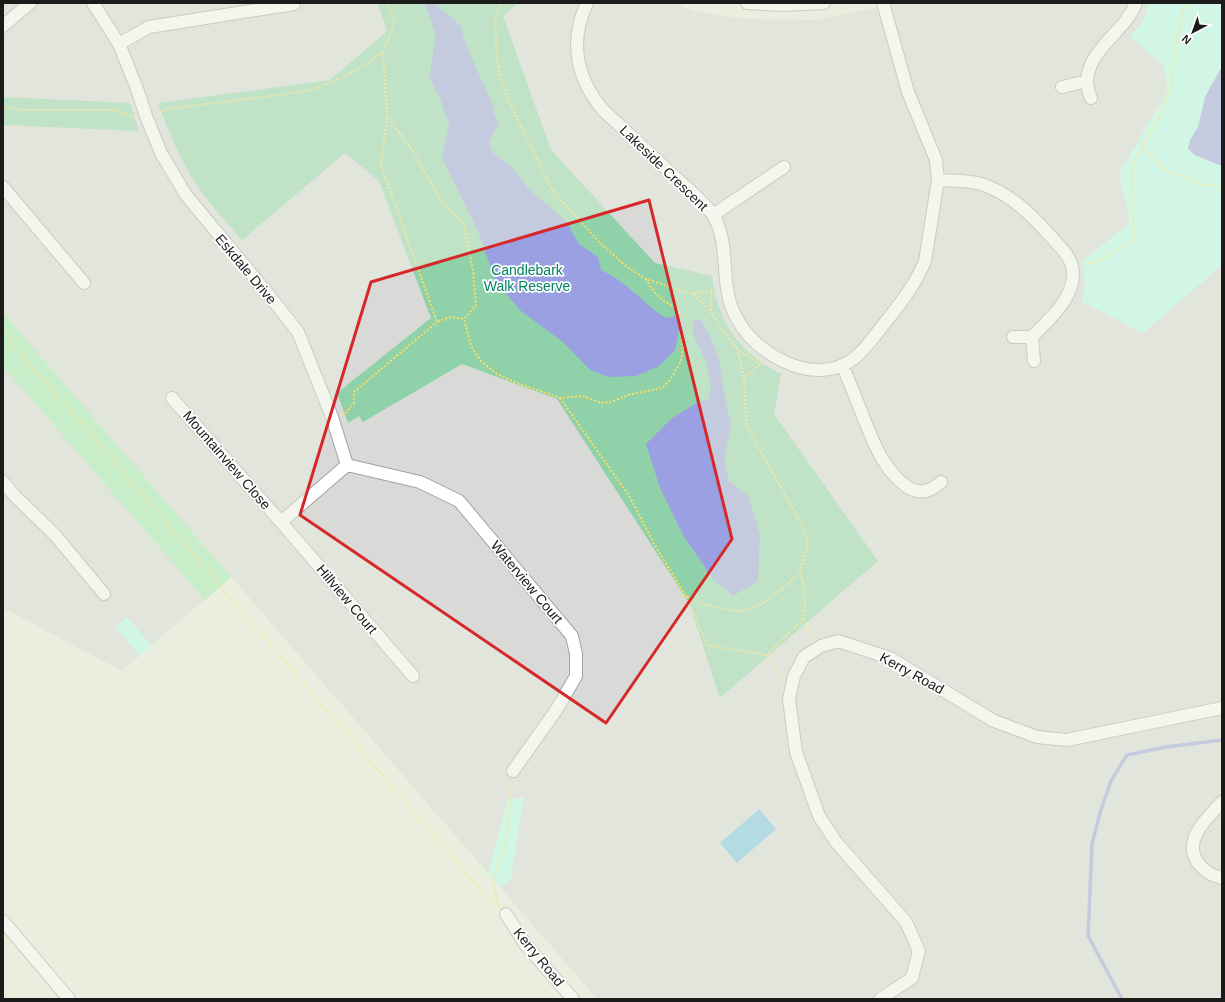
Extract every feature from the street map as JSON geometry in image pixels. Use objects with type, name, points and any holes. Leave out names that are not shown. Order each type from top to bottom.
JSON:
[{"type":"street","points":[[3,26],[30,3]]},
{"type":"street","name":"Eskdale Drive","points":[[93,3],[119,44],[161,153],[186,196],[298,332],[332,417],[347,465]]},
{"type":"street","points":[[119,44],[149,27],[294,3]]},
{"type":"street","name":"Lakeside Crescent","points":[[587,3],[579,23],[577,46],[580,69],[592,96],[604,111],[696,197],[713,215],[721,235],[727,292],[739,323],[762,349],[780,360],[798,367],[816,371],[834,369],[843,366],[850,362],[863,350],[908,293],[921,272],[925,261],[938,180],[936,160],[908,92],[883,3]]},
{"type":"street","points":[[747,3],[782,6],[824,3]]},
{"type":"street","points":[[1091,98],[1087,81],[1090,69],[1098,52],[1119,29],[1136,3]]},
{"type":"street","points":[[1062,87],[1087,81]]},
{"type":"street","points":[[713,215],[784,167]]},
{"type":"street","points":[[938,180],[973,182],[981,184],[1008,198],[1034,218],[1067,255],[1072,266],[1073,274],[1070,289],[1066,300],[1032,337],[1034,361]]},
{"type":"street","points":[[3,187],[84,283]]},
{"type":"street","points":[[1013,337],[1032,337]]},
{"type":"street","points":[[843,366],[872,438],[891,473],[910,488],[919,492],[933,489],[941,482]]},
{"type":"street","name":"Mountainview Close","points":[[172,398],[281,522]]},
{"type":"street","points":[[281,522],[347,465]]},
{"type":"street","name":"Waterview Court","points":[[347,465],[420,482],[460,501],[572,636],[576,654],[576,676],[557,709],[513,771]]},
{"type":"street","points":[[3,482],[14,495],[55,535],[104,594]]},
{"type":"street","name":"Hillview Court","points":[[281,522],[413,676]]},
{"type":"street","name":"Kerry Road","points":[[880,999],[912,978],[919,951],[906,922],[836,842],[819,816],[796,752],[789,699],[794,676],[804,657],[821,646],[838,641],[890,658],[994,721],[1037,736],[1067,740],[1222,708]]},
{"type":"street","points":[[1222,802],[1199,828],[1194,837],[1193,847],[1197,861],[1201,867],[1212,875],[1222,878]]},
{"type":"street","name":"Kerry Road","points":[[506,914],[525,944],[573,999]]},
{"type":"street","points":[[3,921],[69,999]]},
{"type":"path","points":[[387,3],[395,22],[383,52],[387,116],[380,165],[437,322]]},
{"type":"path","points":[[500,3],[495,20],[497,58],[501,80],[510,104],[552,190],[587,230],[611,254],[627,267],[646,279],[693,294],[711,312],[719,326],[738,350],[760,364],[777,364],[780,360]]},
{"type":"path","points":[[1072,266],[1100,261],[1134,239],[1132,167],[1158,120],[1172,85],[1174,52],[1185,3]]},
{"type":"path","points":[[3,107],[24,110],[116,110],[137,119],[168,109],[309,91],[350,74],[383,52]]},
{"type":"path","points":[[387,116],[414,154],[442,202],[463,222],[473,270],[476,305],[464,319]]},
{"type":"path","points":[[1142,147],[1167,170],[1199,184],[1222,186]]},
{"type":"path","points":[[464,319],[470,346],[481,361],[497,374],[517,383],[560,398],[582,396],[601,403],[611,402],[628,396],[662,388],[670,380],[680,363],[683,348],[679,310],[661,299],[654,292],[646,279]]},
{"type":"path","points":[[693,294],[711,290],[711,312]]},
{"type":"path","points":[[332,417],[345,414],[354,403],[354,392],[437,322],[450,316],[464,319]]},
{"type":"path","points":[[3,330],[19,352],[486,895],[498,904],[506,914]]},
{"type":"path","points":[[685,595],[700,603],[718,608],[738,611],[747,610],[771,597],[788,584],[800,572],[808,542],[805,532],[750,432],[746,420],[744,379],[738,350]]},
{"type":"path","points":[[744,379],[760,364]]},
{"type":"path","points":[[560,398],[630,497],[653,542],[685,595],[708,645],[767,656]]},
{"type":"path","points":[[800,572],[804,586],[805,606],[803,619],[810,633],[815,650]]},
{"type":"path","points":[[767,656],[803,619]]},
{"type":"path","points":[[767,656],[778,678],[793,680]]},
{"type":"path","points":[[498,904],[493,879],[506,842],[513,771]]},
{"type":"highlighted area","points":[[649,200],[732,539],[606,723],[300,515],[371,282]]},
{"type":"shaded area","points":[[3,3],[675,3],[693,11],[745,19],[816,20],[899,3],[1222,3],[1222,999],[597,999],[231,577],[122,671],[3,608]]},
{"type":"shaded area","points":[[425,3],[434,3],[460,25],[469,52],[492,103],[494,113],[499,123],[489,142],[493,153],[512,167],[529,189],[566,221],[579,244],[598,257],[601,270],[619,280],[665,318],[682,315],[675,350],[659,366],[636,376],[608,377],[590,370],[563,342],[521,311],[496,282],[478,231],[442,158],[449,124],[439,96],[429,78],[436,36]]},
{"type":"shaded area","points":[[1150,3],[1222,3],[1222,265],[1143,333],[1081,301],[1085,281],[1081,262],[1130,223],[1119,174],[1168,90],[1163,65],[1130,37],[1142,22]]},
{"type":"shaded area","points":[[1222,66],[1222,165],[1219,165],[1195,155],[1188,149],[1190,140],[1198,127],[1205,97]]},
{"type":"shaded area","points":[[701,319],[711,338],[719,359],[731,426],[724,457],[729,481],[748,496],[760,534],[758,581],[733,596],[713,579],[683,535],[660,488],[646,444],[672,418],[698,402],[709,399],[711,384],[706,361],[693,334],[693,321]]},
{"type":"shaded area","points":[[127,617],[152,646],[140,656],[115,627]]},
{"type":"shaded area","points":[[524,796],[511,879],[500,887],[488,873],[508,798],[517,799]]},
{"type":"shaded area","points":[[759,809],[776,829],[737,863],[720,843]]},
{"type":"green space","name":"Candlebark Walk Reserve","points":[[369,3],[518,3],[503,16],[551,150],[655,263],[712,276],[719,308],[725,322],[733,334],[742,346],[753,356],[766,366],[781,374],[774,414],[878,561],[720,698],[689,603],[557,399],[462,364],[363,422],[359,416],[348,423],[337,393],[431,318],[379,181],[345,153],[242,240],[199,189],[179,153],[158,103],[330,80],[387,31],[378,4]]},
{"type":"green space","points":[[3,97],[130,103],[139,131],[3,125]]},
{"type":"green space","points":[[3,313],[231,577],[205,600],[3,366]]},
{"type":"waterway","points":[[1122,999],[1088,936],[1092,844],[1100,813],[1111,781],[1127,755],[1166,747],[1222,740]]}]
